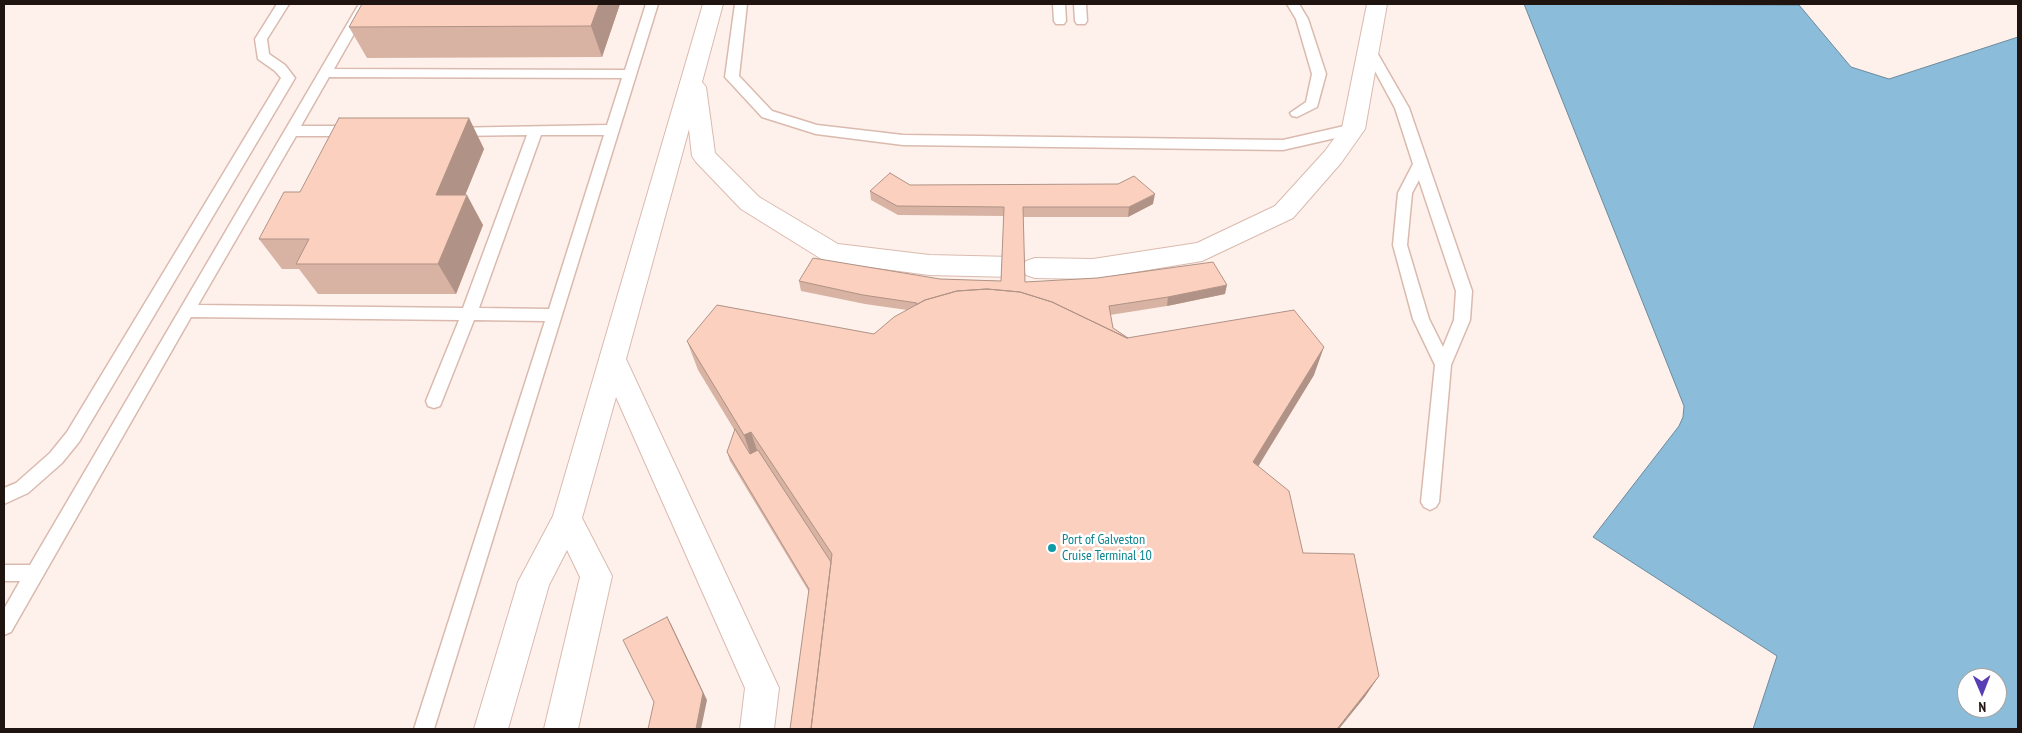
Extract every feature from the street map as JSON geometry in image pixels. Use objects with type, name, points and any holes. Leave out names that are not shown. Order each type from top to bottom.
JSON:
[{"type":"street","points":[[491,729],[534,582],[566,520],[613,361],[713,4]]},
{"type":"street","points":[[693,75],[704,156],[750,204],[832,253],[929,265],[1093,269],[1202,252],[1284,212],[1333,157],[1353,129],[1377,4]]},
{"type":"street","points":[[613,361],[762,688],[757,729]]},
{"type":"street","points":[[561,729],[596,576],[566,520]]},
{"type":"lane","points":[[4,496],[22,488],[56,458],[73,437],[288,78],[280,68],[263,56],[261,40],[283,4]]},
{"type":"lane","points":[[4,626],[365,4]]},
{"type":"lane","points":[[424,729],[652,4]]},
{"type":"lane","points":[[741,4],[732,77],[767,114],[816,129],[904,140],[1283,145],[1353,129]]},
{"type":"lane","points":[[1059,4],[1060,21]]},
{"type":"lane","points":[[1080,4],[1081,22]]},
{"type":"lane","points":[[1293,4],[1302,19],[1318,74],[1312,104],[1297,113]]},
{"type":"lane","points":[[1369,49],[1402,108],[1464,291],[1462,320],[1443,365],[1430,502]]},
{"type":"lane","points":[[325,73],[630,74]]},
{"type":"lane","points":[[434,401],[469,314],[536,130]]},
{"type":"lane","points":[[438,131],[613,130]]},
{"type":"lane","points":[[291,131],[370,131]]},
{"type":"lane","points":[[1420,164],[1405,193],[1400,245],[1421,319],[1443,365]]},
{"type":"lane","points":[[187,311],[555,315]]},
{"type":"lane","points":[[4,573],[35,573]]},
{"type":"water","points":[[1524,4],[1799,5],[1851,67],[1889,79],[2018,37],[2018,729],[1753,729],[1777,656],[1593,537],[1679,426],[1683,417],[1684,406]]},
{"type":"building","points":[[362,4],[599,4],[591,26],[349,27]]},
{"type":"building","points":[[339,118],[469,118],[436,195],[467,195],[438,264],[296,264],[309,239],[259,239],[284,192],[300,192]]},
{"type":"building","points":[[890,173],[910,185],[1118,184],[1134,176],[1155,194],[1129,207],[1023,207],[1025,282],[1097,278],[1213,262],[1227,285],[1109,306],[1113,328],[1127,338],[1052,302],[1020,292],[987,289],[957,291],[925,300],[916,305],[917,303],[863,295],[799,281],[813,258],[940,279],[1001,281],[1004,207],[897,206],[870,191]]},
{"type":"building","name":"Port of Galveston Cruise Terminal 10","points":[[987,289],[1020,292],[1052,302],[1127,338],[1294,310],[1324,347],[1253,462],[1289,491],[1303,553],[1354,554],[1379,676],[1337,729],[811,729],[832,554],[751,432],[744,435],[687,341],[717,305],[874,334],[894,317],[925,300],[957,291]]},
{"type":"building","points":[[735,429],[750,454],[758,450],[831,562],[811,729],[790,729],[809,589],[727,452]]},
{"type":"building","points":[[667,617],[703,693],[696,729],[648,729],[654,702],[623,640]]},
{"type":"place","name":"Port of Galveston Cruise Terminal 10","points":[[1052,548]]}]
